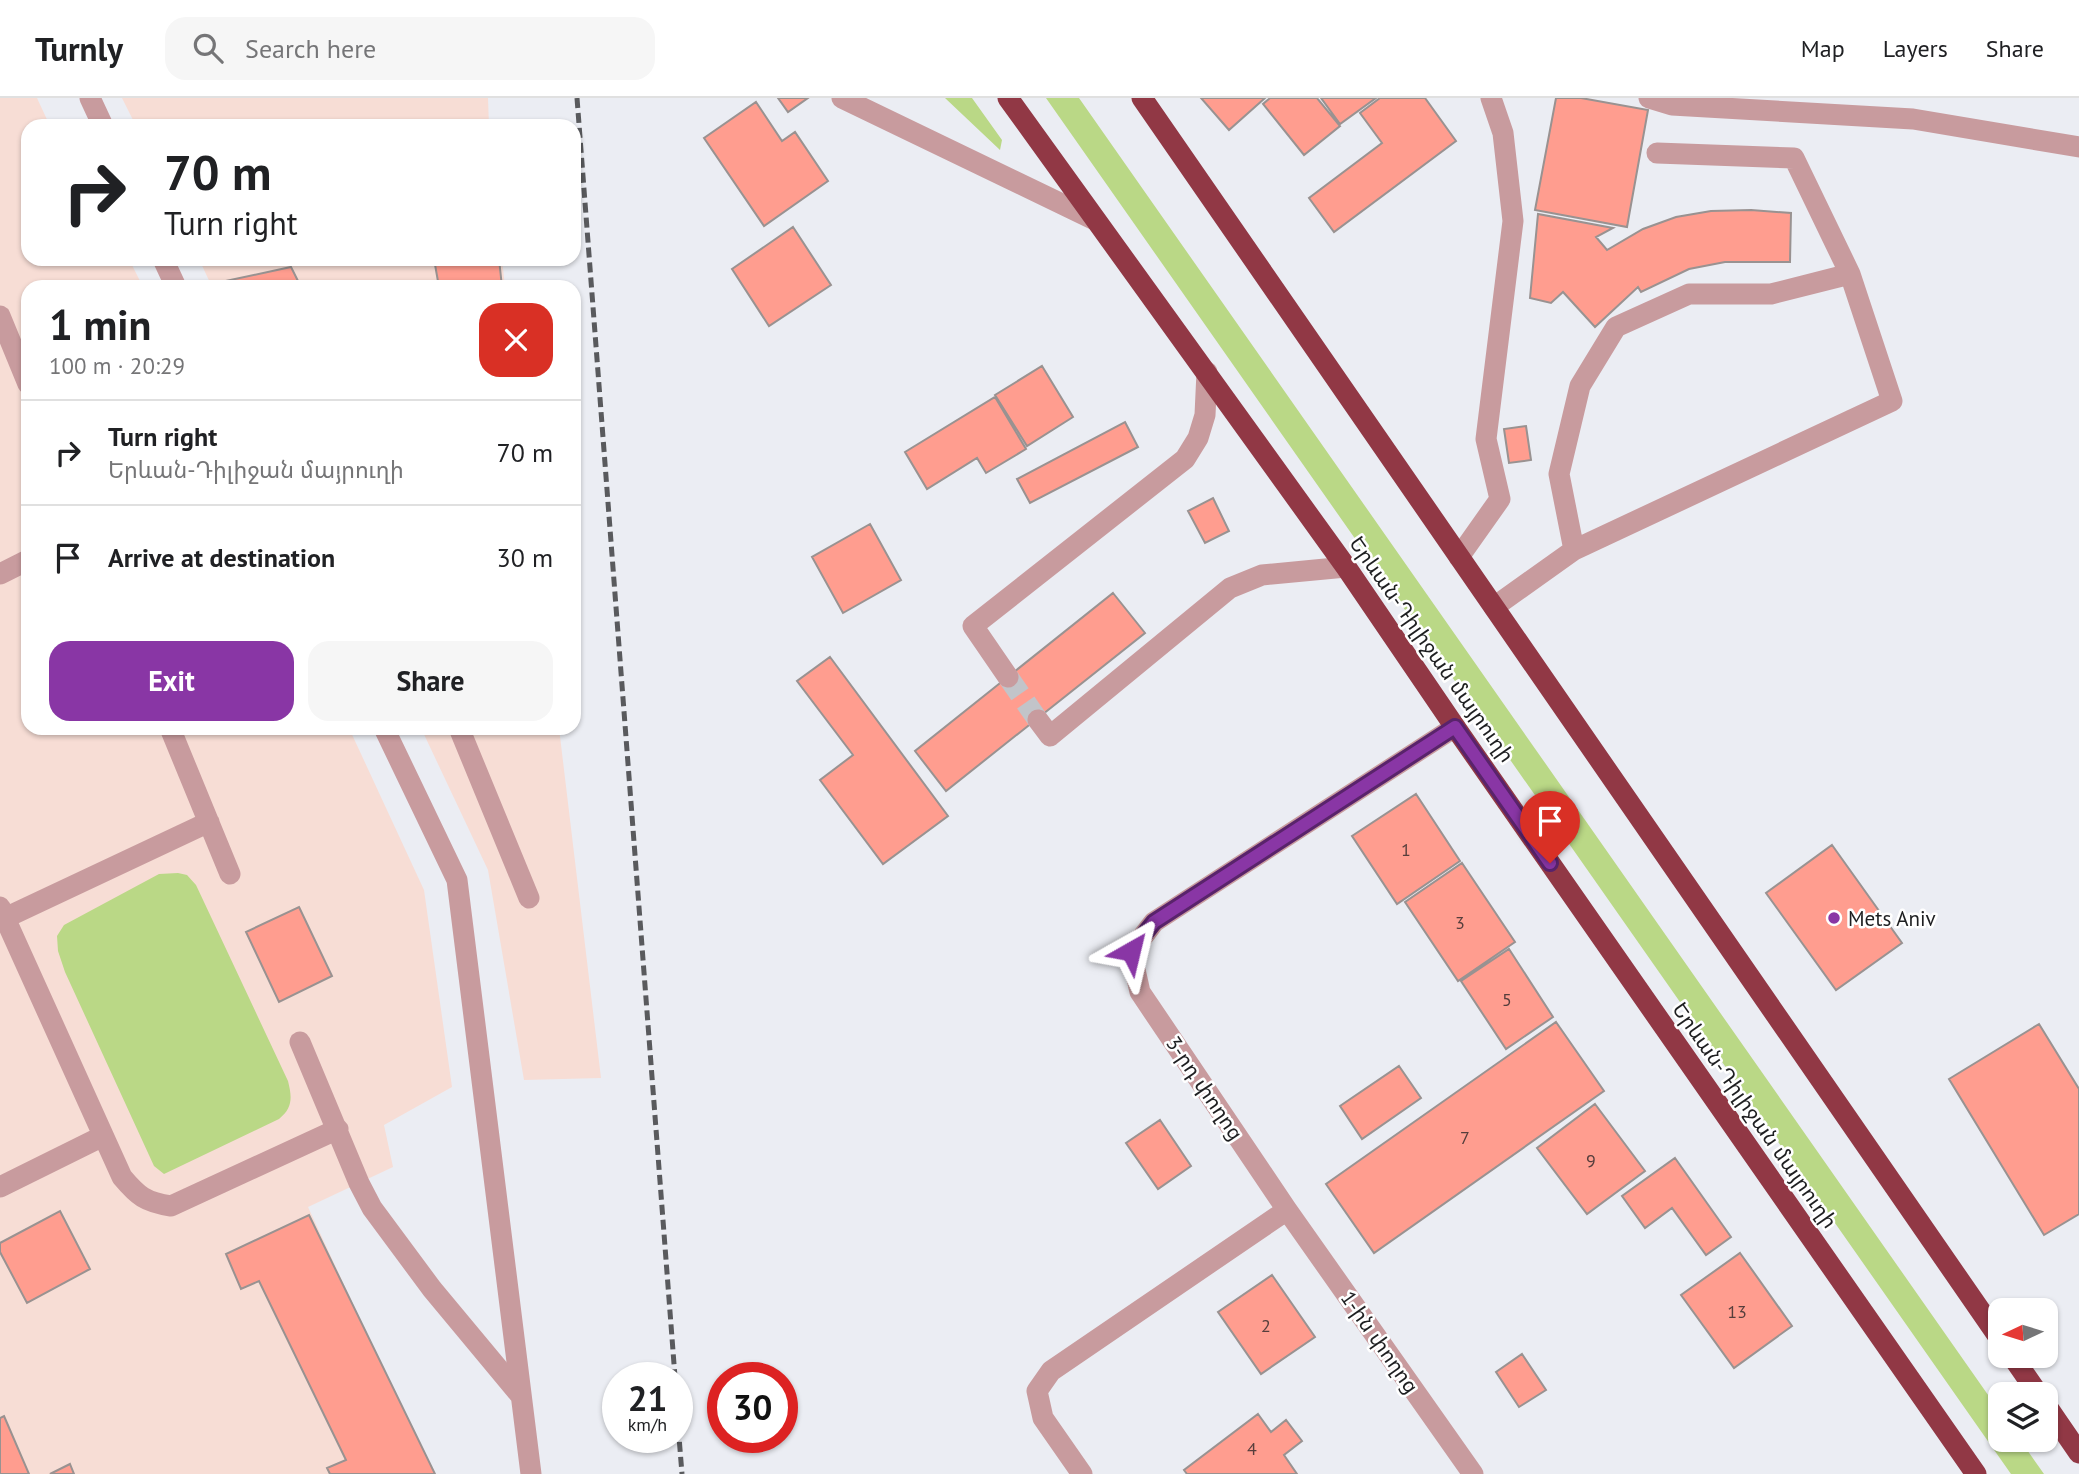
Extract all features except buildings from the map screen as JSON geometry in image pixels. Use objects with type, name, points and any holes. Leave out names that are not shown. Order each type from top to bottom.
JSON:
[{"type":"highway","name":"Երևան-Դիլիջան մայրուղի","points":[[1008,98],[1346,567],[1976,1474]]},
{"type":"highway","points":[[1142,98],[1988,1322]]},
{"type":"highway","points":[[2058,1422],[2079,1453]]},
{"type":"street","points":[[90,98],[100,119]]},
{"type":"street","points":[[842,98],[1095,220]]},
{"type":"street","points":[[1459,557],[1500,499],[1486,439],[1513,221],[1503,133],[1491,98]]},
{"type":"street","points":[[1648,98],[1672,105],[1913,119],[2079,148]]},
{"type":"street","points":[[1494,607],[1574,550],[1892,401],[1850,274],[1794,158],[1657,153]]},
{"type":"street","points":[[1574,550],[1559,474],[1580,386],[1616,327],[1689,294],[1771,294],[1850,274]]},
{"type":"street","points":[[0,316],[21,367]]},
{"type":"street","points":[[1008,677],[972,626],[1185,459],[1198,438],[1205,415],[1207,372]]},
{"type":"street","points":[[0,574],[21,564]]},
{"type":"street","points":[[1038,720],[1050,736],[1230,587],[1262,575],[1346,567]]},
{"type":"street","name":"3-րդ փողոց","points":[[1287,1210],[1140,992],[1131,951],[1154,922],[1455,727]]},
{"type":"street","points":[[173,735],[230,874]]},
{"type":"street","points":[[387,735],[457,880],[531,1474]]},
{"type":"street","points":[[462,735],[529,898]]},
{"type":"street","points":[[209,822],[2,913],[122,1177],[136,1195],[153,1203],[171,1206],[338,1129]]},
{"type":"street","points":[[300,1042],[372,1208],[432,1289],[522,1396]]},
{"type":"street","points":[[0,1187],[103,1136]]},
{"type":"street","points":[[1082,1474],[1043,1418],[1037,1391],[1051,1371],[1287,1210]]},
{"type":"street","name":"1-ին փողոց","points":[[1287,1210],[1473,1474]]},
{"type":"shaded area","points":[[0,98],[37,98],[47,119],[21,119],[21,266],[132,266],[140,280],[21,280],[21,735],[352,735],[424,890],[452,1087],[384,1125],[393,1167],[308,1207],[432,1474],[0,1474]]},
{"type":"shaded area","points":[[122,98],[488,98],[489,119],[132,119]]},
{"type":"shaded area","points":[[202,266],[503,266],[504,280],[209,280]]},
{"type":"shaded area","points":[[424,735],[560,735],[601,1078],[524,1080],[488,870]]},
{"type":"green space","points":[[945,98],[972,98],[1002,140],[1000,150]]},
{"type":"green space","points":[[1046,98],[1079,98],[1988,1395],[1988,1441]]},
{"type":"green space","points":[[159,874],[187,875],[196,885],[288,1081],[291,1097],[287,1111],[279,1119],[164,1174],[154,1166],[65,972],[58,951],[57,936],[64,925]]},
{"type":"green space","points":[[1996,1452],[2028,1452],[2044,1474],[2011,1474]]},
{"type":"tunnel","points":[[1008,677],[1038,720]]},
{"type":"railway","points":[[577,98],[579,119]]},
{"type":"railway","points":[[581,150],[674,1362]]},
{"type":"railway","points":[[680,1453],[682,1474]]},
{"type":"place","name":"Mets Aniv","points":[[1834,918]]},
{"type":"route","points":[[1131,951],[1154,922],[1455,727],[1550,863]]}]
